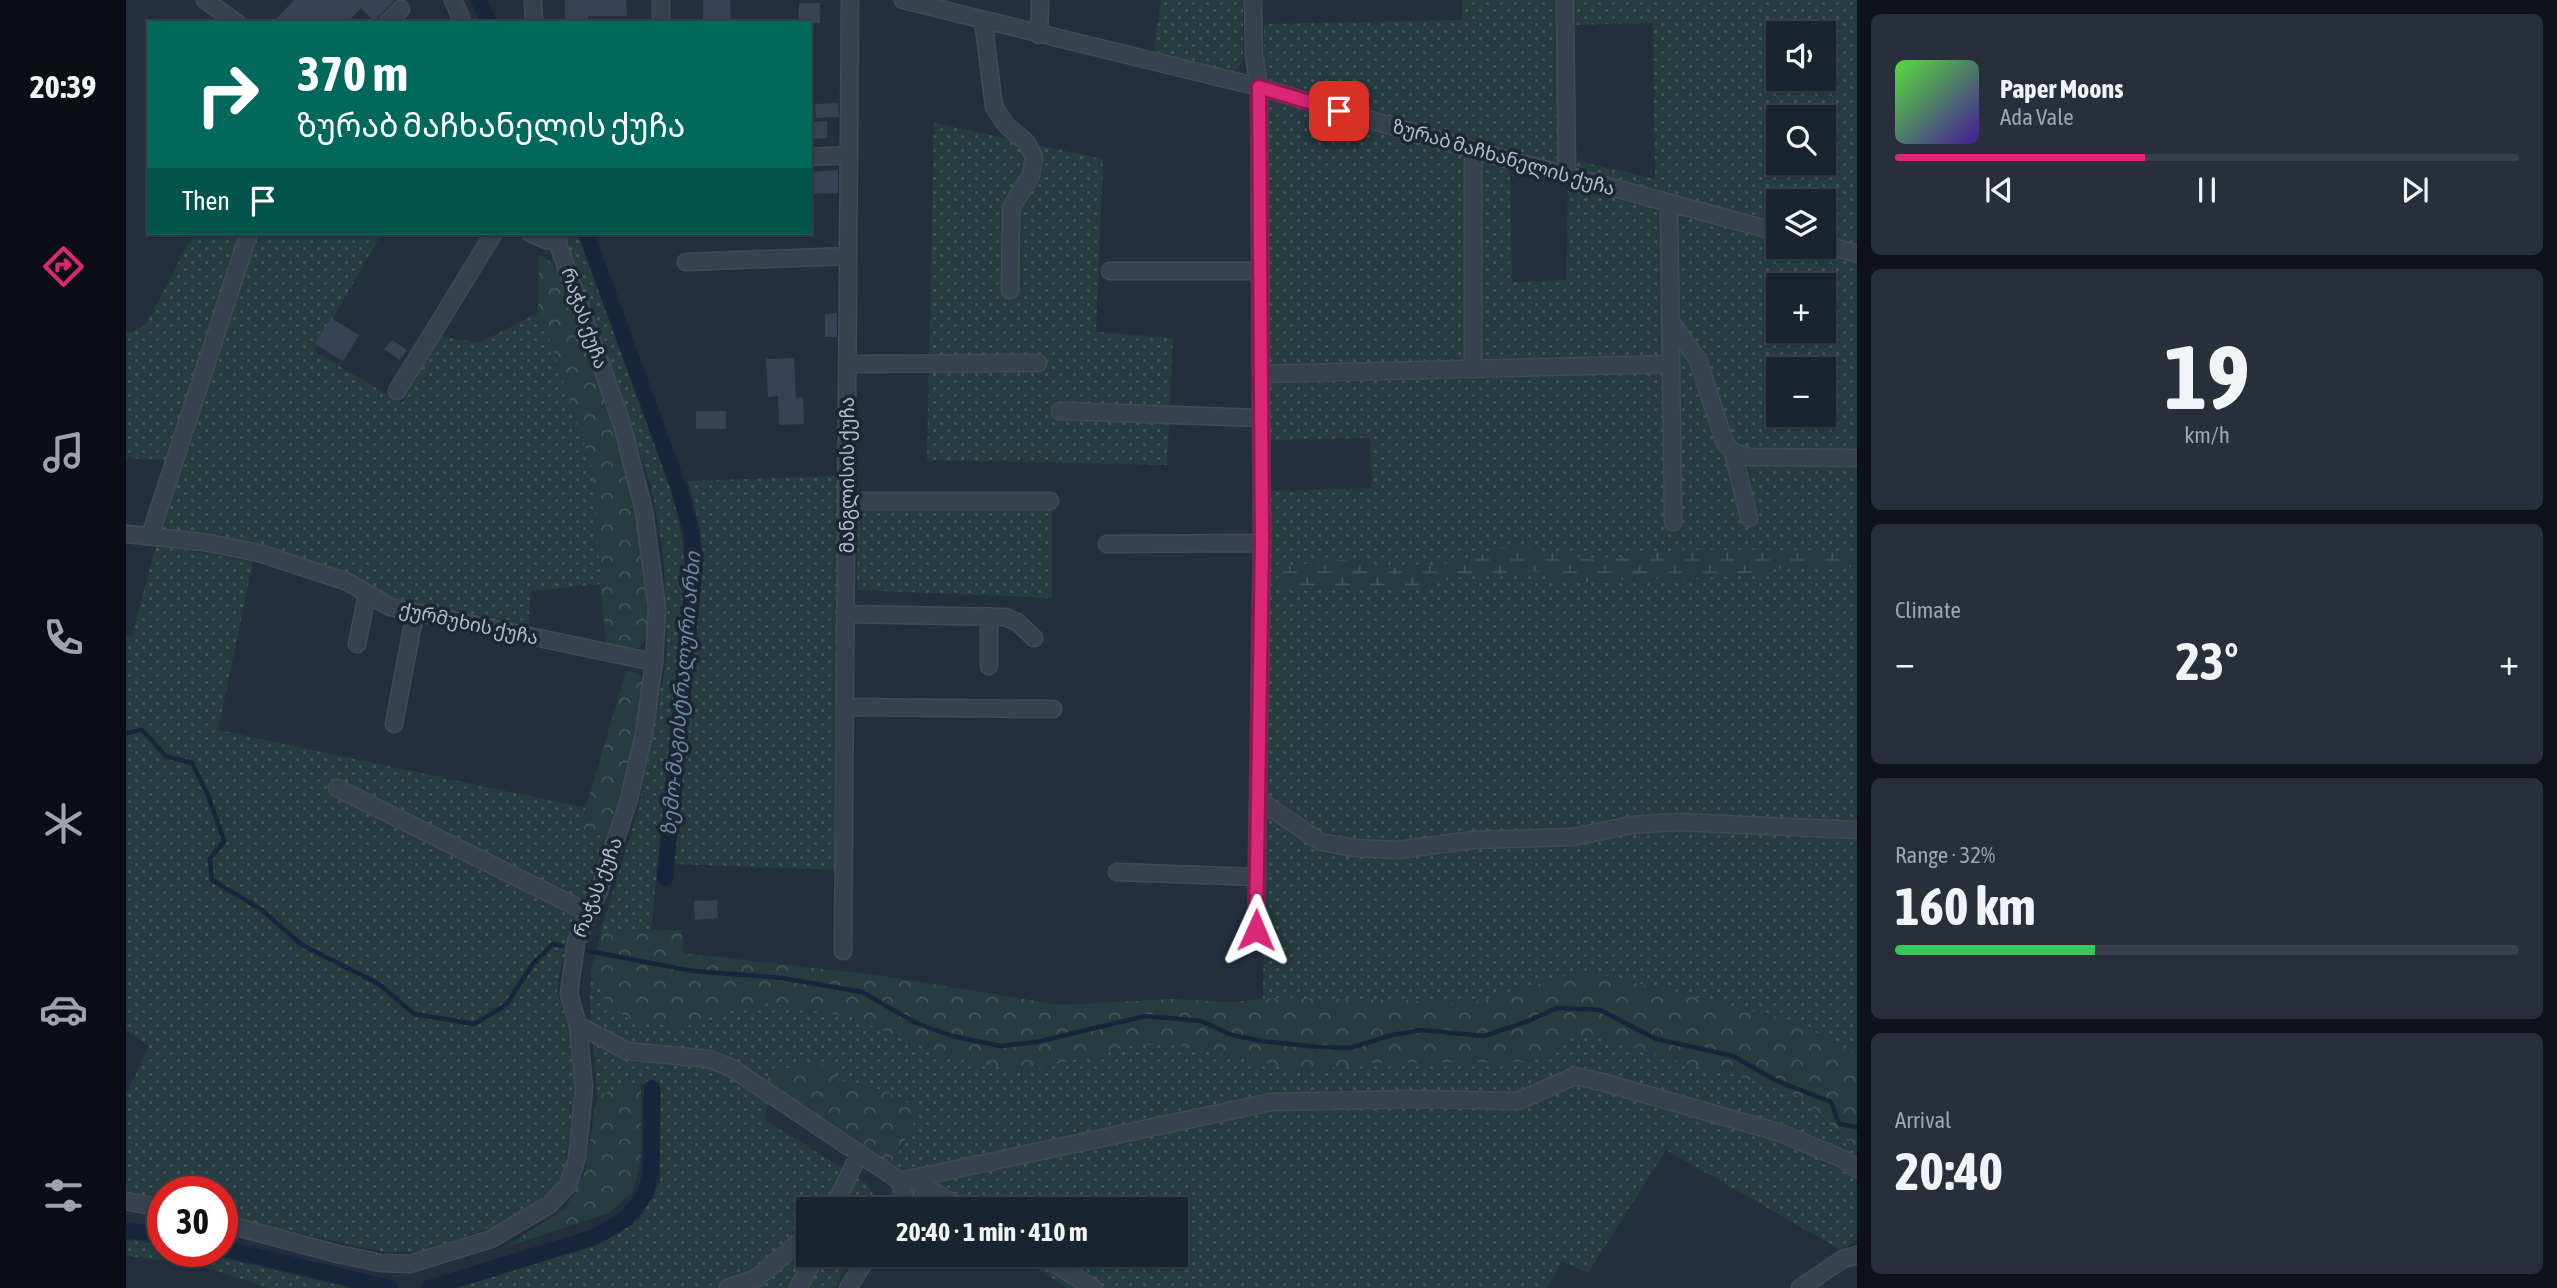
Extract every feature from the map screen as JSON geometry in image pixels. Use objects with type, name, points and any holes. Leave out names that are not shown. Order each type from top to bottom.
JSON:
[{"type":"street","points":[[205,0],[234,21]]},
{"type":"street","points":[[453,0],[462,21]]},
{"type":"street","points":[[533,0],[534,21]]},
{"type":"street","points":[[661,0],[661,21]]},
{"type":"street","name":"მანგლისის ქუჩა","points":[[844,951],[850,0]]},
{"type":"street","name":"ზურაბ მაჩხანელის ქუჩა","points":[[903,0],[1259,87],[1473,150],[1766,229]]},
{"type":"street","points":[[1039,35],[1041,0]]},
{"type":"street","points":[[1253,0],[1254,55],[1259,87],[1262,543],[1256,930],[1271,941]]},
{"type":"street","points":[[1564,0],[1567,175]]},
{"type":"street","points":[[389,21],[401,9]]},
{"type":"street","points":[[983,20],[994,107],[1006,125],[1027,142],[1034,158],[1031,175],[1012,208],[1010,290]]},
{"type":"street","points":[[1473,150],[1473,369]]},
{"type":"street","points":[[812,157],[849,156]]},
{"type":"street","points":[[1669,203],[1673,522]]},
{"type":"street","points":[[150,536],[248,235]]},
{"type":"street","points":[[397,391],[493,235]]},
{"type":"street","points":[[534,235],[545,240],[556,237]]},
{"type":"street","name":"რაჭას ქუჩა","points":[[238,1227],[338,1254],[381,1263],[410,1264],[491,1239],[549,1205],[568,1185],[577,1158],[584,1087],[578,1025],[569,995],[576,942],[598,893],[629,799],[644,734],[657,608],[644,511],[622,424],[556,237]]},
{"type":"street","points":[[1836,248],[1857,254]]},
{"type":"street","points":[[686,262],[848,256]]},
{"type":"street","points":[[1110,271],[1260,271]]},
{"type":"street","points":[[1671,322],[1698,360],[1725,443],[1733,452],[1749,518]]},
{"type":"street","points":[[848,365],[1038,363]]},
{"type":"street","points":[[1261,374],[1671,364]]},
{"type":"street","points":[[1060,411],[1261,418]]},
{"type":"street","points":[[1733,452],[1750,457],[1857,458]]},
{"type":"street","points":[[847,501],[1050,501]]},
{"type":"street","name":"ქურმუხის ქუჩა","points":[[126,534],[259,553],[348,582],[390,607],[653,662]]},
{"type":"street","points":[[1107,544],[1262,543]]},
{"type":"street","points":[[357,644],[367,595]]},
{"type":"street","points":[[394,724],[415,612]]},
{"type":"street","points":[[846,614],[1005,617],[1017,622],[1034,638]]},
{"type":"street","points":[[989,616],[989,666]]},
{"type":"street","points":[[845,707],[1053,709]]},
{"type":"street","points":[[337,788],[589,913]]},
{"type":"street","points":[[1258,800],[1321,842],[1354,848],[1398,850],[1473,841],[1561,838],[1631,825],[1677,822],[1857,830]]},
{"type":"street","points":[[1117,872],[1257,877]]},
{"type":"street","points":[[578,1025],[627,1051],[709,1059],[730,1067],[859,1154],[940,1197]]},
{"type":"street","points":[[906,1180],[1270,1102],[1417,1099],[1518,1101],[1575,1076],[1778,1132],[1843,1159],[1857,1170]]},
{"type":"street","points":[[840,1197],[859,1154]]},
{"type":"street","points":[[903,1197],[906,1180]]},
{"type":"street","points":[[126,1200],[147,1205]]},
{"type":"street","points":[[729,1288],[757,1278],[796,1244]]},
{"type":"street","points":[[1800,1288],[1843,1259],[1857,1255]]},
{"type":"street","points":[[798,1288],[810,1267]]},
{"type":"street","points":[[848,1288],[861,1267]]},
{"type":"street","points":[[1060,1267],[1094,1288]]},
{"type":"green space","points":[[1161,0],[1243,0],[1243,61],[1234,72],[1211,73],[1153,56]]},
{"type":"green space","points":[[1462,0],[1857,0],[1857,245],[1836,239],[1836,189],[1766,189],[1766,221],[1467,143],[1264,85],[1264,24],[1462,20]],"holes":[[[1653,23],[1655,179],[1573,160],[1569,25]]]},
{"type":"green space","points":[[1268,100],[1510,166],[1512,282],[1566,280],[1568,185],[1766,237],[1766,259],[1836,259],[1836,255],[1857,261],[1857,551],[1699,550],[1640,553],[1602,561],[1513,546],[1451,563],[1404,569],[1343,560],[1280,591],[1425,587],[1460,577],[1539,571],[1566,583],[1739,576],[1816,565],[1857,568],[1857,1056],[1798,1022],[1586,971],[1549,980],[1507,995],[1460,1005],[1407,1000],[1263,999],[1270,491],[1372,488],[1370,438],[1269,440]]},
{"type":"green space","points":[[934,123],[1103,159],[1096,332],[1173,338],[1167,465],[927,460]]},
{"type":"green space","points":[[193,235],[381,235],[314,351],[402,403],[441,336],[479,343],[538,313],[546,329],[591,465],[603,584],[531,591],[528,628],[384,598],[348,575],[272,548],[160,530],[168,460],[126,458],[126,334],[146,325]]},
{"type":"green space","points":[[563,235],[578,235],[669,481],[676,507],[686,585],[651,930],[601,931],[638,810],[667,658],[664,559],[651,485]]},
{"type":"green space","points":[[539,255],[559,270],[615,419],[639,520],[648,614],[646,640],[639,648],[606,644],[591,465],[546,329],[538,313]]},
{"type":"green space","points":[[842,476],[838,870],[673,864],[704,557],[688,481]]},
{"type":"green space","points":[[858,499],[1052,505],[1052,598],[857,590]]},
{"type":"green space","points":[[156,545],[253,562],[218,730],[586,808],[581,828],[606,837],[560,970],[557,994],[571,1027],[575,1084],[566,1159],[558,1185],[515,1219],[420,1252],[384,1252],[238,1220],[238,1176],[147,1176],[147,1197],[126,1192],[126,1095],[149,1046],[126,1030],[126,635],[132,636]]},
{"type":"green space","points":[[1513,546],[1602,561],[1640,553],[1699,550],[1857,551],[1857,568],[1816,565],[1739,576],[1566,583],[1539,571],[1460,577],[1425,587],[1280,591],[1278,578],[1282,567],[1343,560],[1404,569],[1451,563]]},
{"type":"green space","points":[[626,671],[638,673],[643,680],[629,760],[606,837],[580,828]]},
{"type":"green space","points":[[681,930],[684,953],[884,976],[1060,1005],[1173,999],[1232,1002],[1272,998],[1407,1000],[1460,1005],[1507,995],[1549,980],[1586,971],[1798,1022],[1857,1056],[1857,1149],[1797,1096],[1729,1073],[1694,1066],[1608,1039],[1576,1034],[1549,1058],[1512,1062],[1373,1063],[1303,1071],[1178,1045],[1135,1045],[1022,1072],[942,1055],[851,1017],[768,1003],[718,1014],[682,1028],[630,1020],[607,1003],[591,971],[601,931]]},
{"type":"green space","points":[[591,971],[607,1003],[682,1028],[718,1014],[768,1003],[852,1017],[895,1036],[1022,1072],[1135,1045],[1178,1045],[1303,1071],[1373,1063],[1512,1062],[1549,1058],[1576,1034],[1608,1039],[1694,1066],[1729,1073],[1797,1096],[1857,1149],[1857,1239],[1843,1251],[1666,1150],[1588,1273],[1562,1261],[1547,1288],[1068,1288],[1034,1267],[1188,1267],[1188,1197],[891,1197],[890,1166],[905,1142],[886,1091],[837,1080],[770,1096],[764,1119],[869,1185],[873,1197],[796,1197],[796,1267],[846,1267],[834,1288],[457,1288],[596,1245],[640,1218],[660,1182],[661,1088],[630,1083],[597,1096],[590,1004]]},
{"type":"green space","points":[[830,1064],[837,1080],[886,1091],[921,1110],[890,1166],[770,1096],[768,1075],[786,1068]]},
{"type":"green space","points":[[630,1083],[641,1084],[641,1160],[633,1191],[609,1213],[503,1248],[565,1209],[585,1172],[597,1096]]},
{"type":"green space","points":[[126,1241],[147,1243],[147,1258],[126,1256]]},
{"type":"green space","points":[[238,1262],[351,1288],[269,1288],[204,1267],[238,1267]]},
{"type":"building","points":[[294,0],[395,0],[374,21],[361,8],[349,21],[274,21]]},
{"type":"building","points":[[565,0],[626,0],[627,16],[588,16],[588,21],[565,21]]},
{"type":"building","points":[[703,0],[730,0],[731,21],[703,21]]},
{"type":"building","points":[[799,3],[820,3],[820,23],[798,21]]},
{"type":"building","points":[[838,103],[839,117],[816,118],[815,104]]},
{"type":"building","points":[[827,121],[827,138],[812,139],[812,122]]},
{"type":"building","points":[[838,170],[838,193],[812,194],[812,172]]},
{"type":"building","points":[[837,313],[837,337],[825,337],[825,314]]},
{"type":"building","points":[[331,318],[359,335],[343,361],[315,344]]},
{"type":"building","points":[[392,340],[407,350],[400,360],[384,349]]},
{"type":"building","points":[[794,358],[796,398],[803,397],[804,424],[779,425],[778,396],[768,397],[766,359]]},
{"type":"building","points":[[696,411],[726,411],[726,429],[696,429]]},
{"type":"building","points":[[717,900],[718,918],[695,920],[694,901]]},
{"type":"waterway","name":"ზემო-მაგისტრალური არხი","points":[[479,0],[488,21]]},
{"type":"waterway","name":"ზემო-მაგისტრალური არხი","points":[[587,235],[678,486],[692,534],[693,582],[665,878]]},
{"type":"waterway","points":[[126,733],[142,730],[166,756],[192,763],[208,795],[224,841],[210,859],[212,880],[262,910],[302,945],[379,984],[414,1014],[474,1024],[506,1005],[532,965],[553,944],[562,946]]},
{"type":"waterway","points":[[588,951],[693,971],[782,978],[862,992],[916,1023],[952,1036],[1001,1046],[1037,1042],[1145,1016],[1201,1021],[1232,1035],[1261,1041],[1350,1048],[1392,1035],[1421,1030],[1484,1036],[1557,1008],[1600,1010],[1656,1039],[1733,1056],[1777,1081],[1831,1102],[1839,1124],[1857,1127]]},
{"type":"waterway","name":"ზემო-მაგისტრალური არხი","points":[[429,1288],[595,1237],[626,1219],[646,1193],[651,1170],[652,1088]]},
{"type":"waterway","name":"ზემო-მაგისტრალური არხი","points":[[126,1231],[147,1232]]},
{"type":"waterway","name":"ზემო-მაგისტრალური არხი","points":[[238,1252],[390,1288]]},
{"type":"route","points":[[1256,930],[1262,543],[1259,87],[1339,111]]}]
